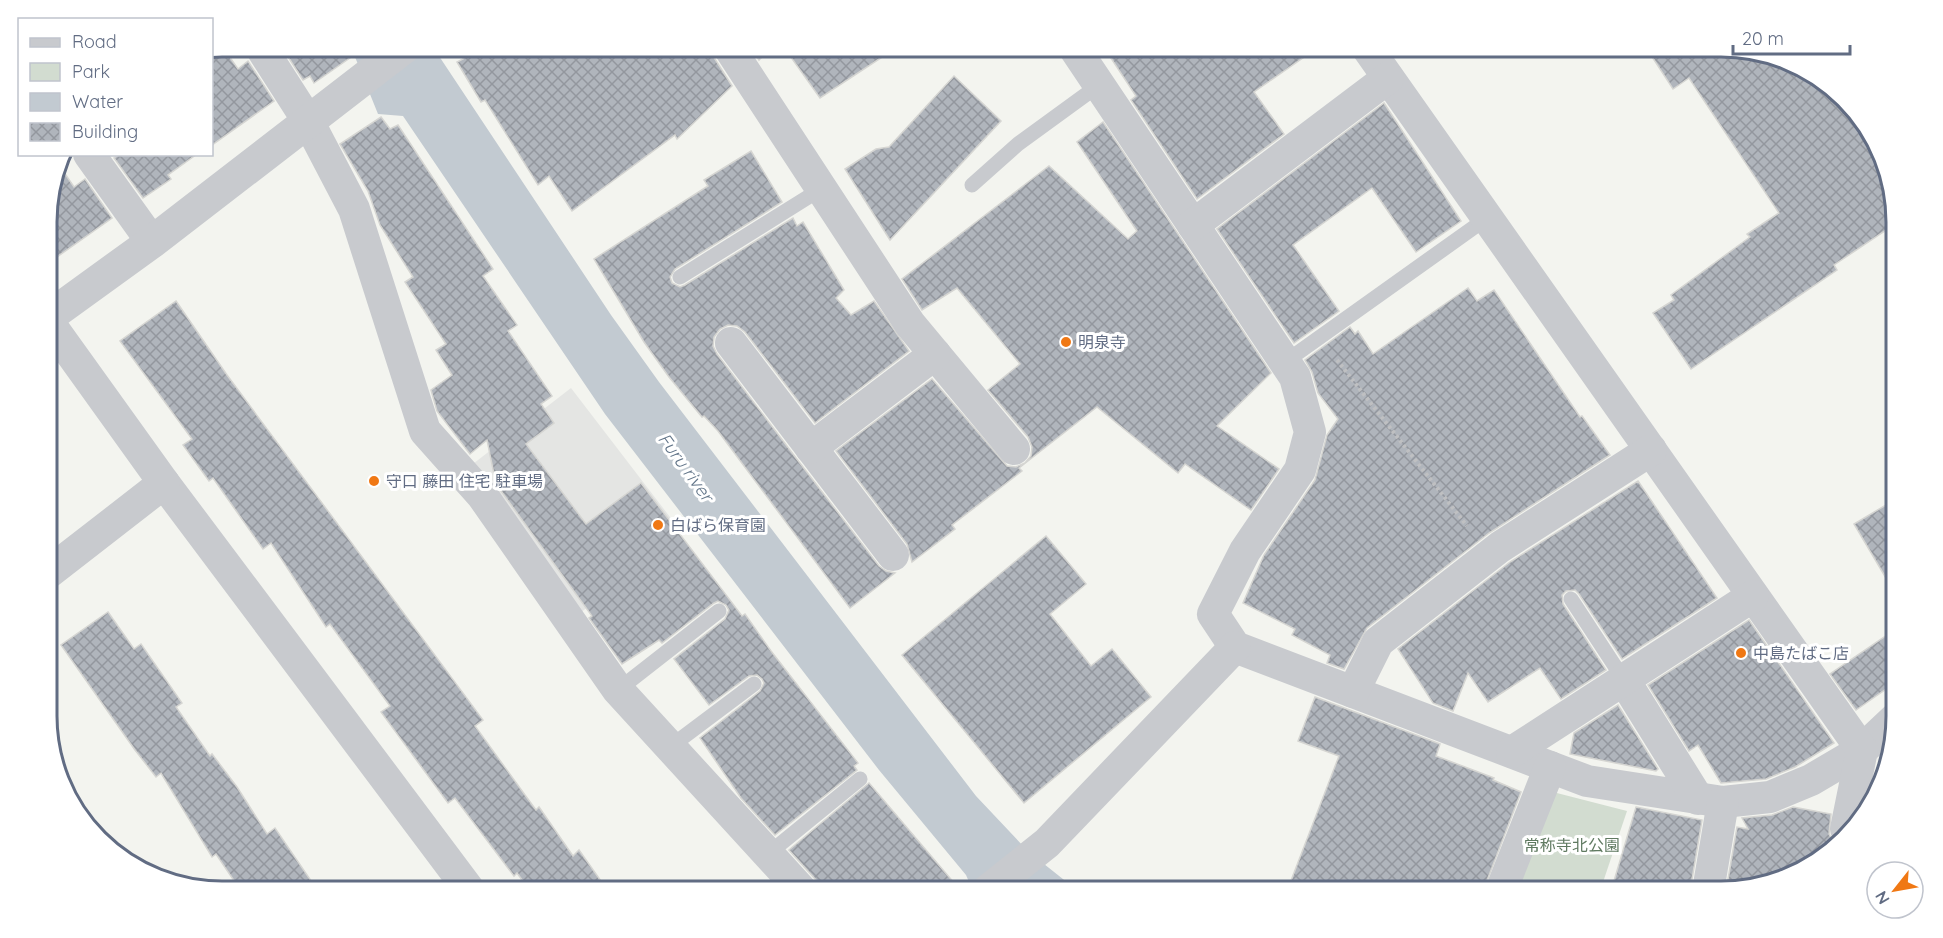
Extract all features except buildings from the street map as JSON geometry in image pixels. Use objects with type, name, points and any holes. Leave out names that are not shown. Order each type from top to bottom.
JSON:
[{"type":"street","points":[[267,57],[308,121],[354,209],[425,431],[482,495],[618,690],[793,881]]},
{"type":"street","points":[[57,312],[152,242],[391,57]]},
{"type":"street","points":[[735,57],[910,324],[1014,449]]},
{"type":"street","points":[[1087,57],[1099,85],[1295,377],[1310,432],[1300,470],[1245,551],[1213,614],[1235,647],[1587,781],[1710,800],[1770,797],[1810,780],[1862,750],[1885,728]]},
{"type":"street","points":[[1374,57],[1862,750],[1847,822]]},
{"type":"street","points":[[1193,225],[1388,78]]},
{"type":"street","points":[[90,156],[152,242]]},
{"type":"street","points":[[57,333],[164,483],[462,881]]},
{"type":"street","points":[[731,343],[893,555]]},
{"type":"street","points":[[811,448],[935,354]]},
{"type":"street","points":[[1353,692],[1378,642],[1490,555],[1651,450]]},
{"type":"street","points":[[57,566],[164,483]]},
{"type":"street","points":[[1512,752],[1753,596]]},
{"type":"street","points":[[1000,881],[1047,843],[1235,647]]},
{"type":"street","points":[[1624,680],[1710,800],[1708,881]]},
{"type":"street","points":[[1505,881],[1550,767]]},
{"type":"lane","points":[[972,185],[1018,144],[1099,85]]},
{"type":"lane","points":[[680,278],[821,189]]},
{"type":"lane","points":[[1285,362],[1487,218]]},
{"type":"lane","points":[[1571,598],[1624,680]]},
{"type":"lane","points":[[618,690],[719,611]]},
{"type":"lane","points":[[670,747],[754,684]]},
{"type":"lane","points":[[768,854],[860,779]]},
{"type":"path","points":[[1319,337],[1490,555]]},
{"type":"shaded area","points":[[571,388],[683,534],[580,613],[469,467]]},
{"type":"green space","name":"常称寺北公園","points":[[1549,791],[1627,811],[1603,881],[1514,881]]},
{"type":"water","name":"Furu river","points":[[355,57],[440,57],[611,315],[659,382],[976,796],[1042,866],[1044,864],[1065,881],[969,881],[879,770],[605,414],[403,116],[378,114]]},
{"type":"place","name":"明泉寺","points":[[1066,342]]},
{"type":"place","name":"守口 藤田 住宅 駐車場","points":[[374,481]]},
{"type":"place","name":"白ばら保育園","points":[[658,525]]},
{"type":"place","name":"中島たばこ店","points":[[1741,653]]}]
